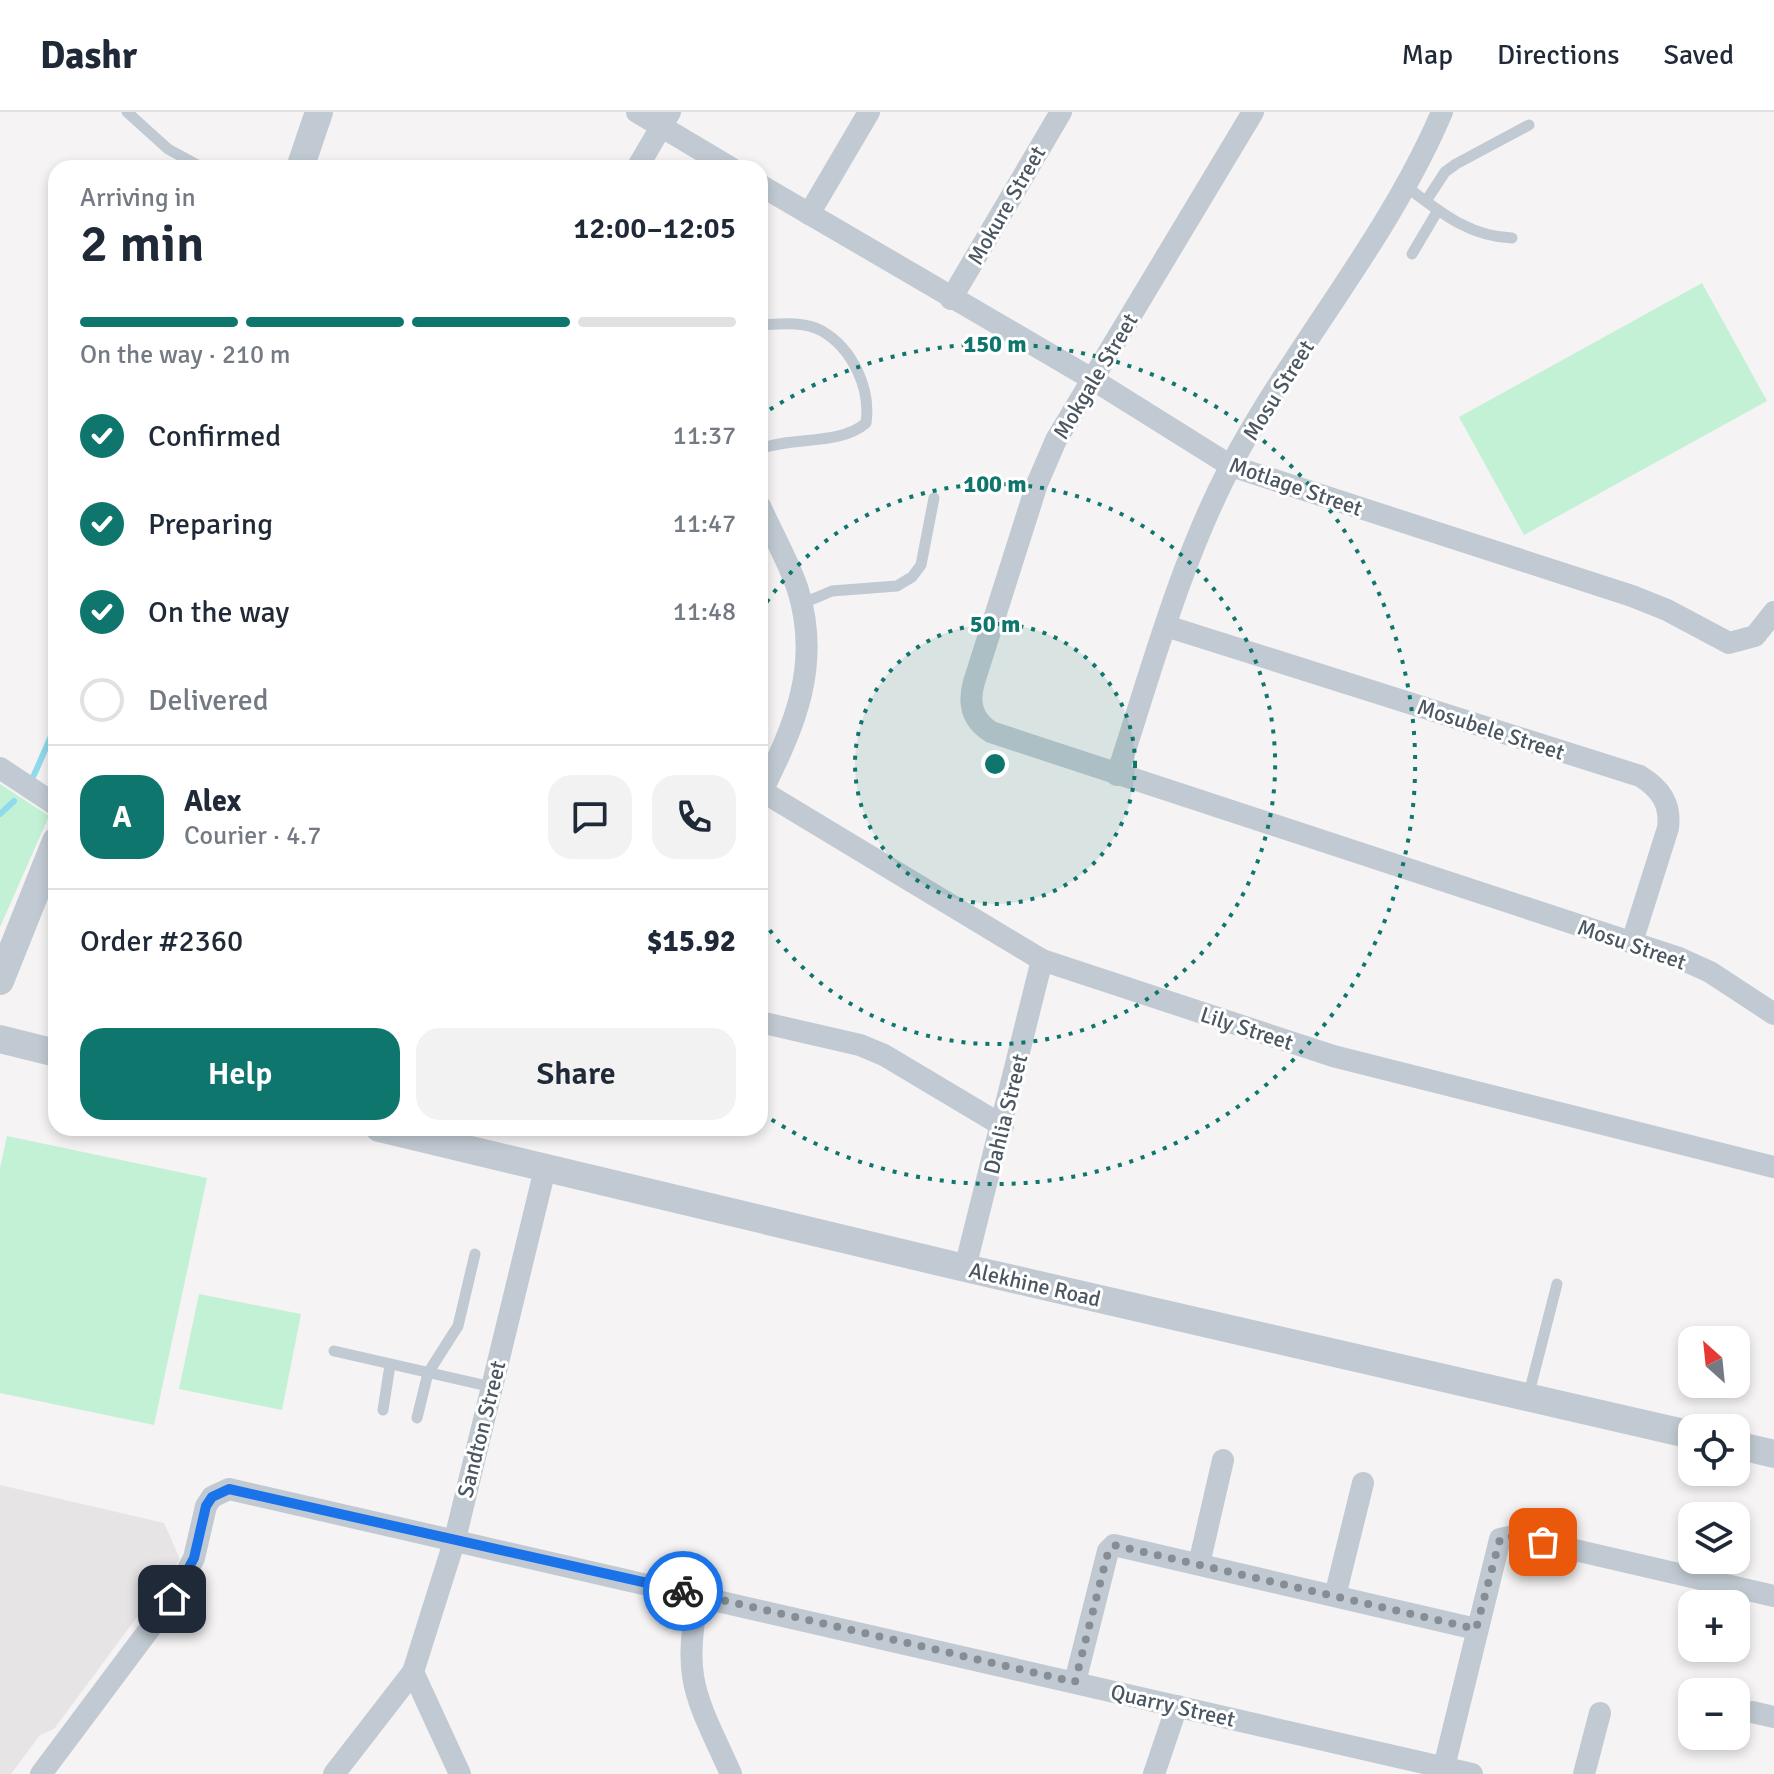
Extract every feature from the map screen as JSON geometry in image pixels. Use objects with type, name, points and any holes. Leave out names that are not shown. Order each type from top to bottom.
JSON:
[{"type":"street","points":[[303,160],[319,112]]},
{"type":"street","points":[[637,112],[665,119],[720,160]]},
{"type":"street","points":[[809,214],[869,112]]},
{"type":"street","name":"Mokure Street","points":[[951,299],[1061,112]]},
{"type":"street","name":"Mokgale Street","points":[[972,706],[974,682],[1037,484],[1056,440],[1253,112]]},
{"type":"street","name":"Mosu Street","points":[[1117,775],[1166,626],[1231,466],[1404,185],[1442,112]]},
{"type":"street","points":[[642,160],[665,119]]},
{"type":"street","name":"Motlage Street","points":[[768,190],[1092,379],[1231,466],[1632,596],[1667,610],[1729,643],[1743,642],[1755,636],[1774,612]]},
{"type":"street","points":[[768,525],[801,604],[807,652],[792,731],[768,777]]},
{"type":"street","name":"Mosubele Street","points":[[1166,626],[1640,776],[1652,783],[1663,795],[1670,813],[1632,942]]},
{"type":"street","name":"Mosu Street","points":[[972,706],[978,721],[991,732],[1632,942],[1710,972],[1774,1014]]},
{"type":"street","points":[[0,768],[48,800]]},
{"type":"street","name":"Lily Street","points":[[768,794],[1042,960],[1333,1056],[1774,1167]]},
{"type":"street","points":[[0,981],[48,861]]},
{"type":"street","name":"Dahlia Street","points":[[965,1268],[1003,1126],[1042,960]]},
{"type":"street","points":[[768,1024],[860,1045],[884,1055],[1003,1126]]},
{"type":"street","points":[[0,1039],[48,1051]]},
{"type":"street","name":"Alekhine Road","points":[[411,1136],[965,1268],[1678,1432]]},
{"type":"street","name":"Sandton Street","points":[[413,1672],[455,1539],[545,1169]]},
{"type":"street","points":[[1750,1448],[1774,1454]]},
{"type":"street","points":[[1199,1564],[1223,1460]]},
{"type":"street","points":[[1335,1596],[1363,1483]]},
{"type":"street","name":"Quarry Street","points":[[41,1774],[172,1599],[194,1558],[206,1506],[220,1492],[240,1490],[1472,1774]]},
{"type":"street","points":[[1444,1767],[1495,1548],[1500,1539],[1509,1535],[1774,1596]]},
{"type":"street","points":[[1075,1682],[1114,1545],[1476,1629]]},
{"type":"street","points":[[699,1595],[689,1649],[693,1683],[731,1774]]},
{"type":"street","points":[[334,1774],[413,1672],[460,1774]]},
{"type":"street","points":[[1154,1774],[1177,1706]]},
{"type":"street","points":[[1584,1774],[1600,1713]]},
{"type":"lane","points":[[127,112],[168,149],[188,160]]},
{"type":"lane","points":[[1426,201],[1445,172],[1529,125]]},
{"type":"lane","points":[[1404,185],[1474,232],[1512,238]]},
{"type":"lane","points":[[1412,254],[1438,210]]},
{"type":"lane","points":[[768,325],[797,325],[823,332],[851,359],[860,374],[868,411],[866,423],[849,434],[782,441],[768,446]]},
{"type":"lane","points":[[801,604],[832,591],[897,586],[912,577],[921,565],[934,498]]},
{"type":"lane","points":[[417,1418],[428,1373],[458,1326],[475,1254]]},
{"type":"lane","points":[[1528,1397],[1557,1284]]},
{"type":"lane","points":[[334,1351],[492,1387]]},
{"type":"lane","points":[[383,1410],[390,1365]]},
{"type":"shaded area","points":[[0,1485],[164,1523],[180,1559],[54,1729],[40,1735],[11,1774],[0,1774]]},
{"type":"green space","points":[[1702,283],[1767,401],[1524,535],[1459,417]]},
{"type":"green space","points":[[0,784],[48,818],[0,927]]},
{"type":"green space","points":[[7,1136],[207,1178],[154,1425],[0,1393],[0,1168]]},
{"type":"green space","points":[[199,1294],[301,1314],[282,1410],[179,1389]]},
{"type":"waterway","points":[[34,775],[48,743]]},
{"type":"waterway","points":[[0,814],[14,801]]},
{"type":"way so far","points":[[683,1591],[1075,1682],[1108,1551],[1114,1545],[1476,1629],[1495,1548],[1500,1539],[1514,1536],[1543,1542]]},
{"type":"route","points":[[172,1599],[194,1558],[206,1506],[212,1497],[229,1489],[683,1591]]}]
